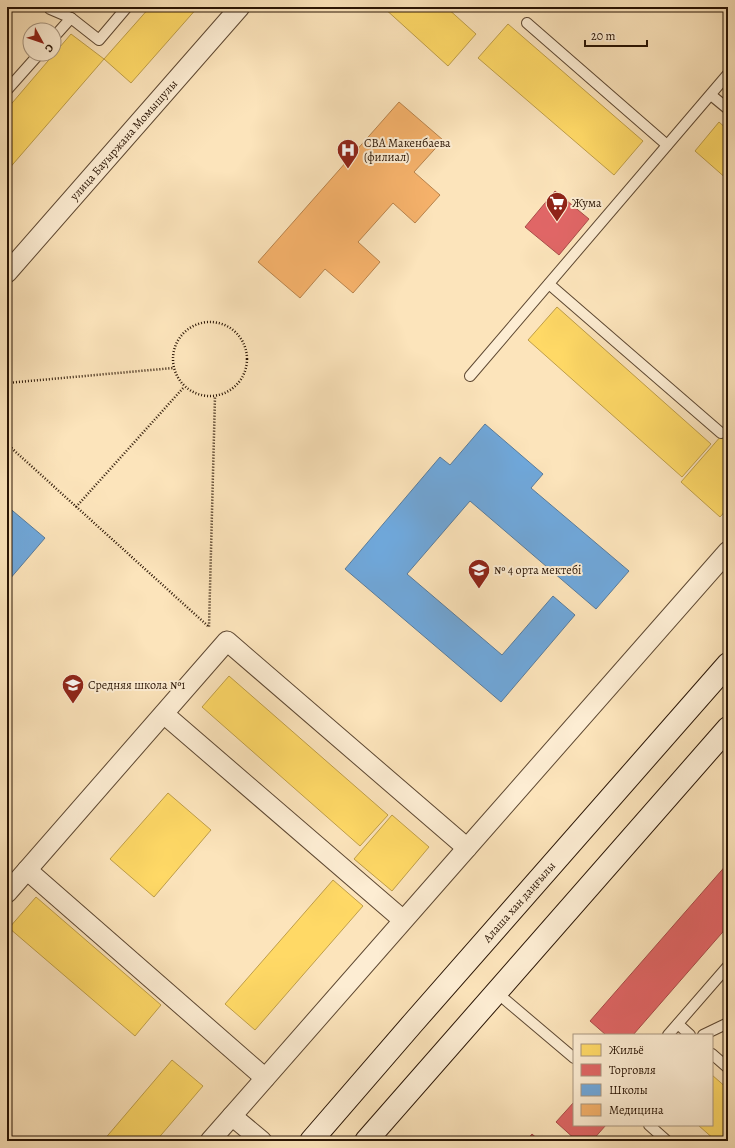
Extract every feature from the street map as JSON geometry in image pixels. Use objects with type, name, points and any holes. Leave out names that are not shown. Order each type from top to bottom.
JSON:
[{"type":"main road","name":"Алаша хан даңғылы","points":[[311,1141],[728,664]]},
{"type":"main road","points":[[366,1141],[728,728]]},
{"type":"street","name":"улица Бауыржана Момышулы","points":[[7,273],[240,7]]},
{"type":"street","points":[[210,1141],[728,551]]},
{"type":"street","points":[[7,893],[227,642],[467,848]]},
{"type":"street","points":[[164,714],[403,920]]},
{"type":"street","points":[[27,870],[265,1078]]},
{"type":"street","points":[[232,1116],[262,1141]]},
{"type":"lane","points":[[51,7],[50,8],[70,18],[98,40],[127,7]]},
{"type":"lane","points":[[62,28],[70,18]]},
{"type":"lane","points":[[527,23],[668,145]]},
{"type":"lane","points":[[7,90],[32,62]]},
{"type":"lane","points":[[470,376],[728,74]]},
{"type":"lane","points":[[711,94],[728,109]]},
{"type":"lane","points":[[549,284],[721,434]]},
{"type":"lane","points":[[669,1034],[728,966]]},
{"type":"lane","points":[[496,992],[573,1057]]},
{"type":"lane","points":[[705,1034],[728,1023]]},
{"type":"lane","points":[[678,1024],[689,1034]]},
{"type":"lane","points":[[713,1055],[728,1068]]},
{"type":"lane","points":[[650,1126],[667,1141]]},
{"type":"path","points":[[206,321],[219,322],[231,328],[240,336],[246,348],[248,361],[245,374],[238,384],[227,392],[215,396],[204,396],[194,393],[184,387],[177,379],[173,368],[172,356],[176,343],[183,332],[194,325],[206,321]]},
{"type":"path","points":[[7,383],[173,368]]},
{"type":"path","points":[[76,507],[184,387]]},
{"type":"path","points":[[7,444],[210,627],[215,396]]},
{"type":"building: Жильё","points":[[150,7],[198,7],[131,83],[104,59]]},
{"type":"building: Жильё","points":[[383,7],[446,7],[476,34],[448,66]]},
{"type":"building: Жильё","points":[[508,24],[643,141],[614,175],[478,58]]},
{"type":"building: Жильё","points":[[71,34],[104,59],[7,171],[7,109],[47,62],[62,62],[62,45]]},
{"type":"building: Жильё","points":[[719,122],[728,130],[728,180],[695,151]]},
{"type":"building: Жильё","points":[[557,307],[711,444],[682,477],[528,340]]},
{"type":"building: Жильё","points":[[728,428],[728,508],[720,517],[681,482]]},
{"type":"building: Жильё","points":[[229,676],[388,815],[360,846],[202,707]]},
{"type":"building: Жильё","points":[[168,793],[211,830],[154,897],[110,859]]},
{"type":"building: Жильё","points":[[392,815],[429,847],[392,891],[354,859]]},
{"type":"building: Жильё","points":[[333,880],[363,906],[255,1030],[225,1004]]},
{"type":"building: Жильё","points":[[36,897],[161,1005],[135,1036],[9,928]]},
{"type":"building: Жильё","points":[[172,1060],[203,1086],[156,1141],[103,1141]]},
{"type":"building: Жильё","points":[[713,1076],[728,1089],[728,1141],[716,1141],[699,1126],[713,1126]]},
{"type":"building: Торговля","name":"Жума","points":[[555,191],[589,219],[559,255],[525,227]]},
{"type":"building: Торговля","points":[[728,863],[728,926],[634,1034],[605,1034],[590,1021]]},
{"type":"building: Торговля","points":[[573,1103],[573,1126],[605,1126],[592,1141],[577,1141],[556,1122]]},
{"type":"building: Торговля","points":[[532,1134],[540,1141],[526,1141]]},
{"type":"building: Школы","points":[[485,424],[543,474],[531,488],[629,571],[596,609],[470,501],[407,574],[502,655],[553,596],[575,615],[501,702],[345,569],[440,457],[450,465]]},
{"type":"building: Школы","points":[[7,506],[45,538],[9,580],[7,578]]},
{"type":"building: Медицина","points":[[399,102],[443,140],[414,172],[440,195],[415,223],[393,203],[358,242],[380,262],[353,293],[325,269],[300,298],[258,262]]},
{"type":"place","name":"СВА Макенбаева (филиал)","points":[[348,170]]},
{"type":"place","name":"Жума","points":[[557,222]]},
{"type":"place","name":"№ 4 орта мектебі","points":[[479,590]]},
{"type":"place","name":"Средняя школа №1","points":[[73,704]]}]
